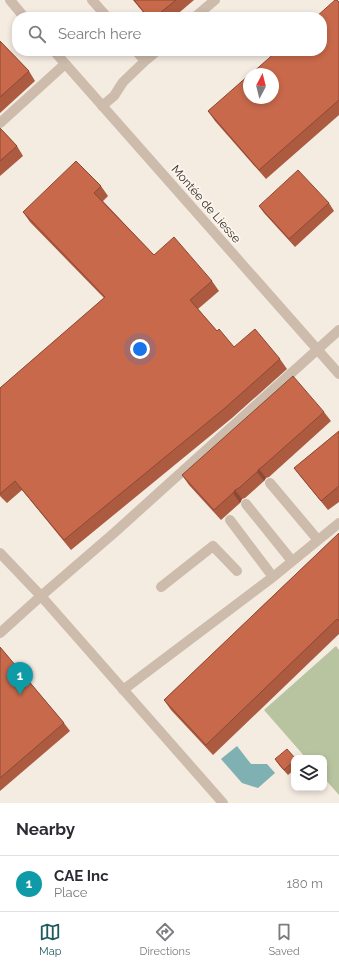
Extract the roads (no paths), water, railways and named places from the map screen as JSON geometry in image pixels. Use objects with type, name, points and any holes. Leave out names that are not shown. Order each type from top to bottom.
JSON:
[{"type":"street","points":[[10,0],[20,12]]},
{"type":"street","points":[[92,0],[103,12]]},
{"type":"street","points":[[201,12],[215,0]]},
{"type":"street","name":"Montée de Liesse","points":[[58,56],[339,374]]},
{"type":"street","points":[[140,56],[145,61]]},
{"type":"street","points":[[102,106],[114,96],[123,82],[151,56]]},
{"type":"street","points":[[0,123],[65,64]]},
{"type":"street","points":[[0,633],[40,596],[114,533],[339,330]]},
{"type":"street","points":[[270,483],[318,540]]},
{"type":"street","points":[[246,504],[292,561]]},
{"type":"street","points":[[230,520],[274,577]]},
{"type":"street","points":[[123,690],[274,577],[339,523]]},
{"type":"street","points":[[161,587],[212,546],[237,571]]},
{"type":"street","points":[[0,553],[40,596],[223,803]]},
{"type":"water","points":[[237,746],[251,764],[267,764],[275,773],[258,788],[242,783],[221,759]]},
{"type":"place","name":"CAE Inc","points":[[20,695]]}]
